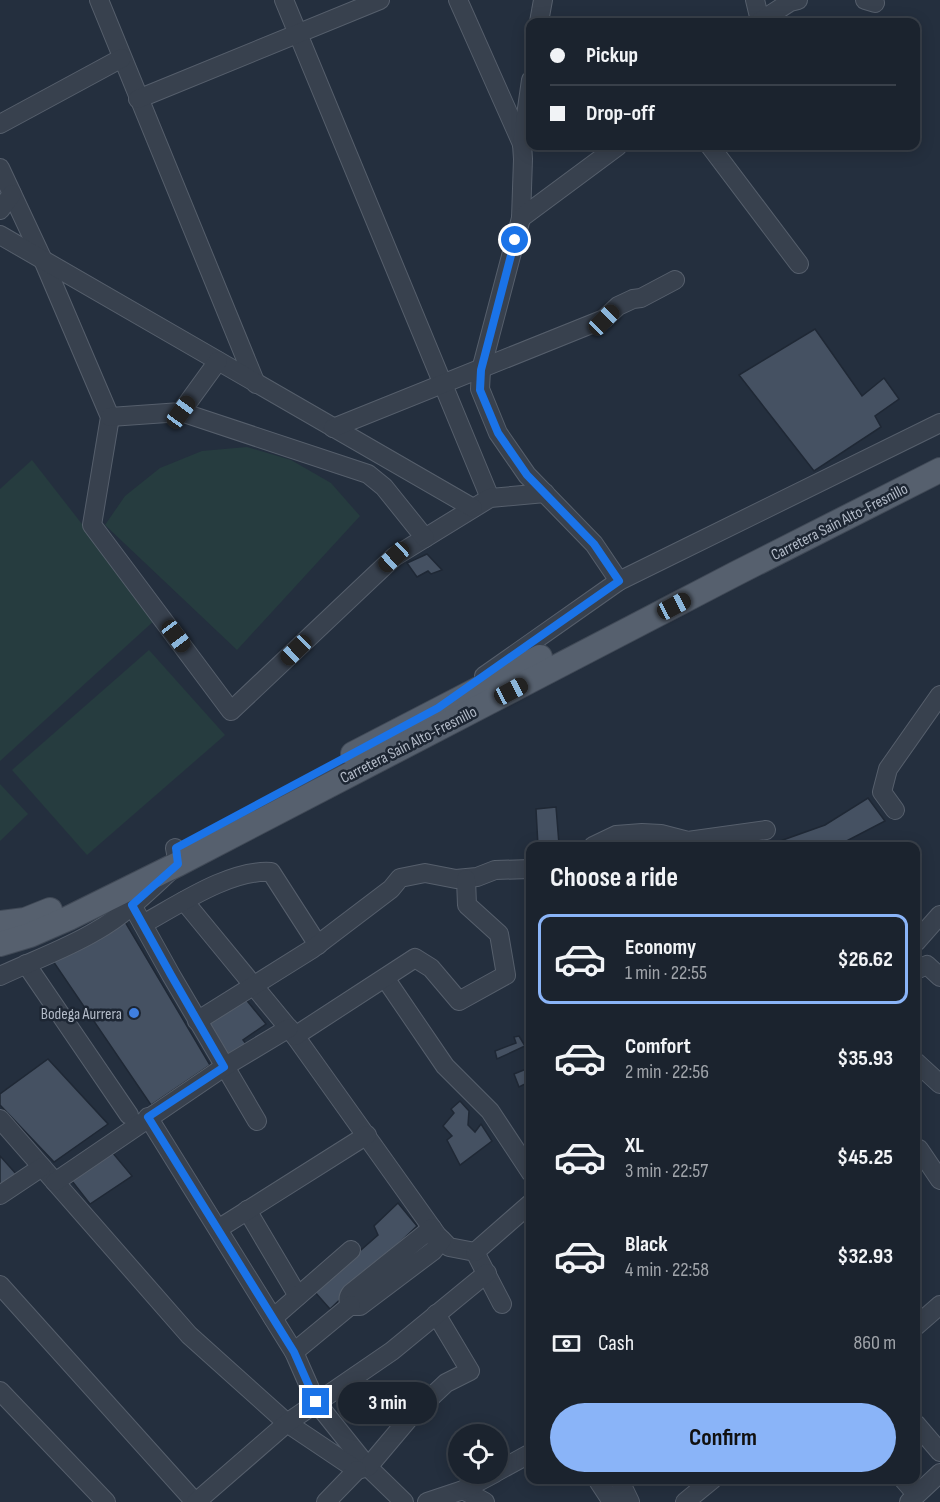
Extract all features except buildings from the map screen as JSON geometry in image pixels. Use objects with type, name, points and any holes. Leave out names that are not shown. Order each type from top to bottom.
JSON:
[{"type":"main road","points":[[0,923],[25,920],[177,856],[438,708],[940,458]]},
{"type":"main road","name":"Carretera Sain Alto-Fresnillo","points":[[0,944],[30,935],[69,918],[177,856],[432,731],[940,470]]},
{"type":"street","points":[[99,0],[256,384]]},
{"type":"street","points":[[284,0],[490,498]]},
{"type":"street","points":[[138,99],[380,0]]},
{"type":"street","points":[[458,0],[522,144]]},
{"type":"street","points":[[540,18],[543,0]]},
{"type":"street","points":[[755,0],[759,18]]},
{"type":"street","points":[[766,18],[790,2],[798,0]]},
{"type":"street","points":[[0,124],[122,58]]},
{"type":"street","points":[[526,116],[522,144],[521,218],[481,370],[480,390],[498,433],[527,475],[594,544],[619,581]]},
{"type":"street","points":[[521,218],[613,150]]},
{"type":"street","points":[[713,150],[799,264]]},
{"type":"street","points":[[0,168],[43,260],[110,417],[92,525],[231,711],[394,557],[490,498],[545,493]]},
{"type":"street","points":[[0,210],[12,194]]},
{"type":"street","points":[[0,236],[472,508]]},
{"type":"street","points":[[333,428],[604,320],[618,306],[641,298],[675,280]]},
{"type":"street","points":[[181,412],[218,362]]},
{"type":"street","points":[[110,417],[181,412],[368,474],[384,487],[425,538]]},
{"type":"street","points":[[432,731],[438,708],[619,581],[940,423]]},
{"type":"street","points":[[895,810],[882,792],[888,769],[940,695]]},
{"type":"street","points":[[699,842],[766,830]]},
{"type":"street","points":[[601,842],[616,835],[642,833],[675,837],[684,842]]},
{"type":"street","points":[[0,976],[97,931],[132,905],[177,856]]},
{"type":"street","points":[[197,1021],[318,945],[391,889],[400,878],[425,873],[466,879],[495,870],[526,869]]},
{"type":"street","points":[[143,924],[227,880],[271,872],[318,945]]},
{"type":"street","points":[[55,1182],[224,1067],[292,1032],[385,978],[414,958],[431,968],[459,1001],[506,975],[499,934],[467,905],[466,879]]},
{"type":"street","points":[[184,901],[292,1032],[437,1234],[449,1247],[475,1252],[502,1304]]},
{"type":"street","points":[[132,905],[256,1121]]},
{"type":"street","points":[[920,938],[940,915]]},
{"type":"street","points":[[26,964],[129,1115]]},
{"type":"street","points":[[920,968],[927,965],[940,977]]},
{"type":"street","points":[[385,978],[445,1066],[490,1111],[526,1165]]},
{"type":"street","points":[[920,1066],[940,1084]]},
{"type":"street","points":[[148,1117],[294,1352],[316,1402],[363,1469]]},
{"type":"street","points":[[0,1119],[189,1335],[287,1423],[363,1469],[404,1502]]},
{"type":"street","points":[[218,1229],[367,1135]]},
{"type":"street","points":[[920,1150],[940,1180]]},
{"type":"street","points":[[0,1195],[42,1167]]},
{"type":"street","points":[[475,1252],[526,1207]]},
{"type":"street","points":[[247,1210],[298,1296]]},
{"type":"street","points":[[294,1352],[351,1305],[348,1300],[351,1293],[437,1234]]},
{"type":"street","points":[[273,1318],[351,1250]]},
{"type":"street","points":[[0,1285],[196,1502],[287,1423],[392,1351],[487,1273]]},
{"type":"street","points":[[920,1322],[940,1305]]},
{"type":"street","points":[[326,1502],[363,1469],[427,1400],[446,1383],[470,1371],[436,1314]]},
{"type":"street","points":[[0,1391],[106,1502]]},
{"type":"street","points":[[920,1429],[940,1452]]},
{"type":"street","points":[[508,1465],[526,1456]]},
{"type":"street","points":[[906,1484],[913,1498],[940,1473]]},
{"type":"street","points":[[427,1502],[474,1484]]},
{"type":"street","points":[[600,1484],[612,1502]]},
{"type":"street","points":[[621,1484],[630,1502]]},
{"type":"street","points":[[685,1502],[707,1484]]},
{"type":"street","points":[[463,1490],[485,1502]]},
{"type":"green space","points":[[247,447],[291,460],[331,483],[360,516],[237,650],[105,525],[125,496],[160,468],[202,451]]},
{"type":"green space","points":[[32,460],[156,619],[0,761],[0,489]]},
{"type":"green space","points":[[149,650],[225,735],[87,855],[12,770]]},
{"type":"green space","points":[[0,784],[28,814],[0,841]]},
{"type":"place","name":"Bodega Aurrera","points":[[134,1013]]},
{"type":"route","points":[[316,1402],[294,1352],[148,1117],[224,1067],[132,905],[178,864],[176,848],[438,708],[619,581],[594,544],[527,475],[498,433],[480,390],[481,370],[515,240]]}]
